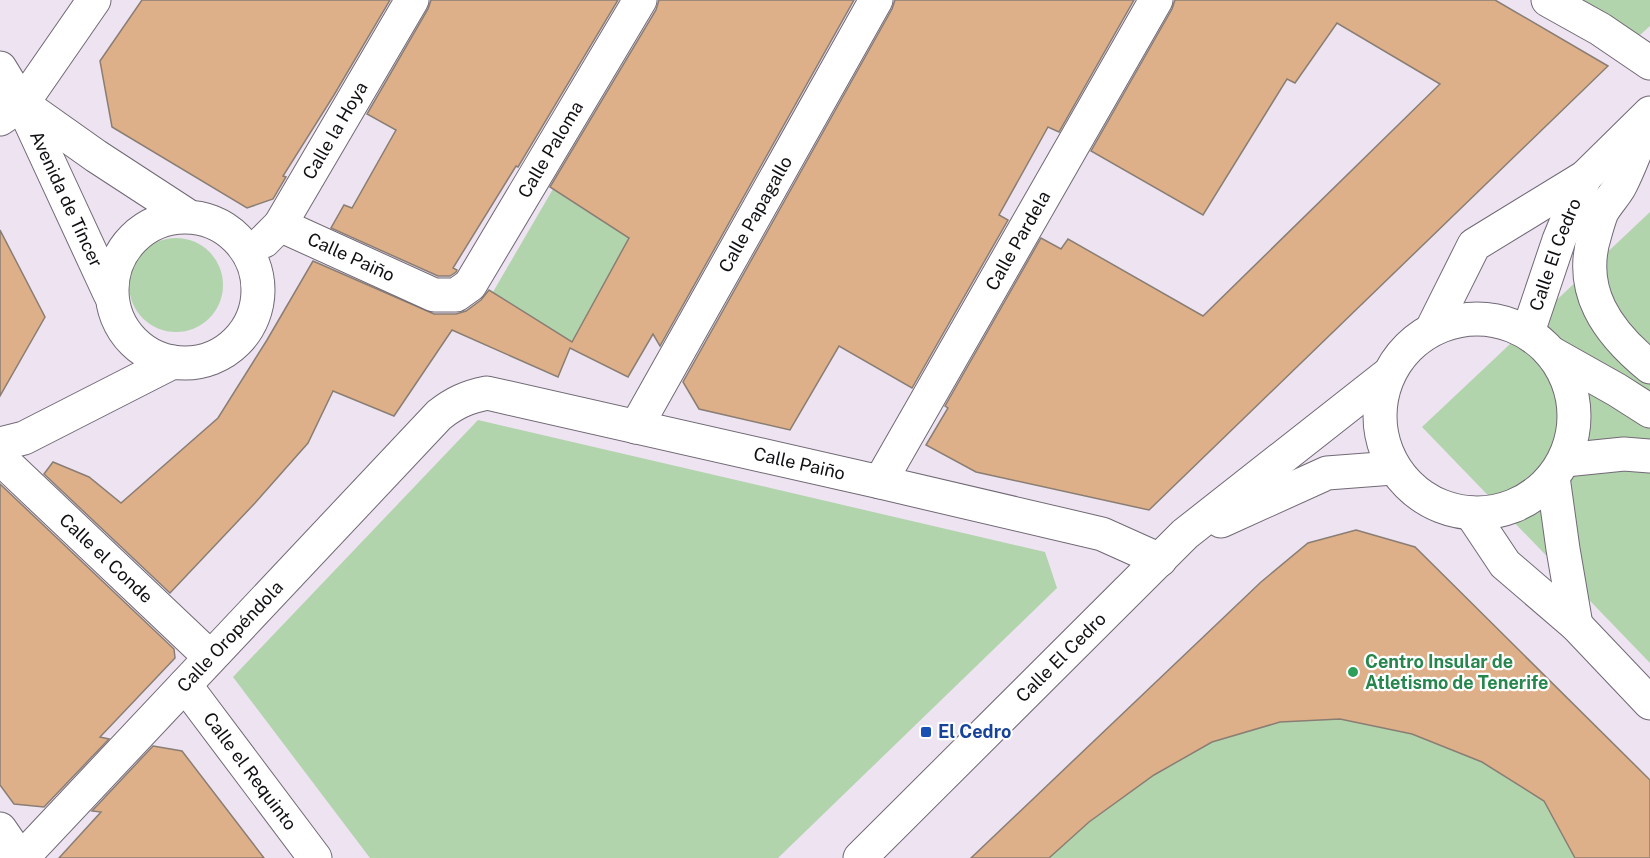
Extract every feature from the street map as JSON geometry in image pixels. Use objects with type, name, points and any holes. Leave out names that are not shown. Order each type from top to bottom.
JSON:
[{"type":"main road","points":[[11,112],[94,0]]},
{"type":"main road","name":"Calle la Hoya","points":[[251,255],[280,225],[412,0]]},
{"type":"main road","name":"Calle Paloma","points":[[456,295],[470,285],[640,0]]},
{"type":"main road","name":"Calle Papagallo","points":[[636,427],[876,0]]},
{"type":"main road","name":"Calle Pardela","points":[[880,482],[1156,0]]},
{"type":"main road","points":[[1548,0],[1600,30],[1650,63]]},
{"type":"main road","name":"Avenida de Tíncer","points":[[0,69],[11,112],[110,294]]},
{"type":"main road","name":"Avenida de Tíncer","points":[[11,112],[96,156],[185,214]]},
{"type":"main road","points":[[1650,114],[1620,186],[1601,213],[1590,248],[1589,279],[1597,306],[1613,331],[1635,355],[1650,367]]},
{"type":"main road","name":"Calle El Cedro","points":[[1432,329],[1474,245],[1586,177],[1650,114]]},
{"type":"main road","name":"Calle El Cedro","points":[[1528,332],[1559,240],[1586,177]]},
{"type":"main road","points":[[185,214],[225,227],[251,255],[258,281],[255,311],[241,337],[220,355],[194,363],[173,362],[142,350],[120,326],[110,294],[121,250],[144,227],[185,214]]},
{"type":"main road","name":"Calle Paiño","points":[[280,225],[435,295],[456,295]]},
{"type":"main road","points":[[1650,411],[1553,354],[1528,332],[1506,324],[1463,318],[1432,329],[1404,349],[1386,376],[1378,408],[1381,440],[1393,468],[1413,491],[1440,507],[1471,513],[1501,510],[1530,498],[1559,469],[1624,454],[1650,456]]},
{"type":"main road","points":[[1553,354],[1570,383],[1575,416],[1559,469],[1563,549],[1576,625]]},
{"type":"main road","points":[[0,444],[24,438],[173,362]]},
{"type":"main road","name":"Calle El Cedro","points":[[860,858],[1185,534],[1386,376]]},
{"type":"main road","name":"Calle Paiño","points":[[439,415],[454,403],[470,396],[487,393],[1102,534],[1160,560]]},
{"type":"main road","name":"Calle Oropéndola","points":[[21,858],[439,415]]},
{"type":"main road","name":"Calle el Conde","points":[[0,459],[210,657]]},
{"type":"main road","name":"Calle El Cedro","points":[[1185,534],[1240,514],[1327,473],[1393,468]]},
{"type":"main road","points":[[1471,513],[1505,564],[1576,625],[1650,703]]},
{"type":"main road","name":"Calle el Requinto","points":[[185,684],[315,858]]},
{"type":"main road","points":[[0,829],[21,858]]},
{"type":"green space","points":[[1581,0],[1650,0],[1650,26],[1640,35]]},
{"type":"green space","points":[[553,189],[629,238],[571,344],[493,292]]},
{"type":"green space","points":[[1650,212],[1650,663],[1422,427]]},
{"type":"green space","points":[[176,238],[194,242],[209,252],[219,267],[223,285],[219,303],[209,318],[194,328],[176,332],[158,328],[143,318],[133,303],[129,285],[133,267],[143,252],[158,242]]},
{"type":"green space","points":[[478,420],[1045,552],[1057,588],[778,858],[370,858],[233,677]]},
{"type":"green space","name":"Centro Insular de Atletismo de Tenerife","points":[[1356,530],[1415,547],[1650,858],[971,858],[1261,582],[1308,543]]},
{"type":"building","points":[[142,0],[390,0],[283,176],[286,177],[273,199],[247,208],[112,127],[100,61]]},
{"type":"building","points":[[431,0],[618,0],[518,167],[516,166],[453,268],[457,270],[456,272],[450,276],[438,276],[331,228],[344,205],[352,208],[396,130],[367,114]]},
{"type":"building","points":[[659,0],[854,0],[660,346],[653,334],[628,377],[570,348],[558,377],[452,330],[394,416],[333,391],[308,443],[170,593],[44,474],[53,462],[89,477],[121,503],[218,418],[313,261],[434,314],[456,314],[466,311],[481,300],[489,290],[572,342],[629,238],[550,187],[656,10]]},
{"type":"building","points":[[895,0],[1134,0],[1059,132],[1048,127],[999,215],[1008,220],[912,388],[839,346],[790,430],[699,409],[683,382]]},
{"type":"building","points":[[1175,0],[1495,0],[1608,66],[1149,510],[976,472],[926,445],[948,408],[945,406],[1041,238],[1061,249],[1068,239],[1203,316],[1440,84],[1337,23],[1295,83],[1287,79],[1203,215],[1091,151]]},
{"type":"building","points":[[0,230],[45,317],[0,396]]},
{"type":"building","points":[[0,484],[174,649],[175,658],[100,737],[109,739],[44,807],[14,804],[0,785]]},
{"type":"building","name":"Centro Insular de Atletismo de Tenerife","points":[[1356,530],[1415,547],[1650,780],[1650,858],[1575,858],[1544,801],[1482,762],[1412,734],[1340,719],[1280,722],[1212,742],[1154,775],[1089,822],[1049,858],[971,858],[1261,582],[1308,543]]},
{"type":"building","points":[[153,746],[182,751],[264,858],[59,858],[101,812],[92,811]]},
{"type":"place","name":"Centro Insular de Atletismo de Tenerife","points":[[1353,672]]},
{"type":"place","name":"El Cedro","points":[[926,732]]}]
